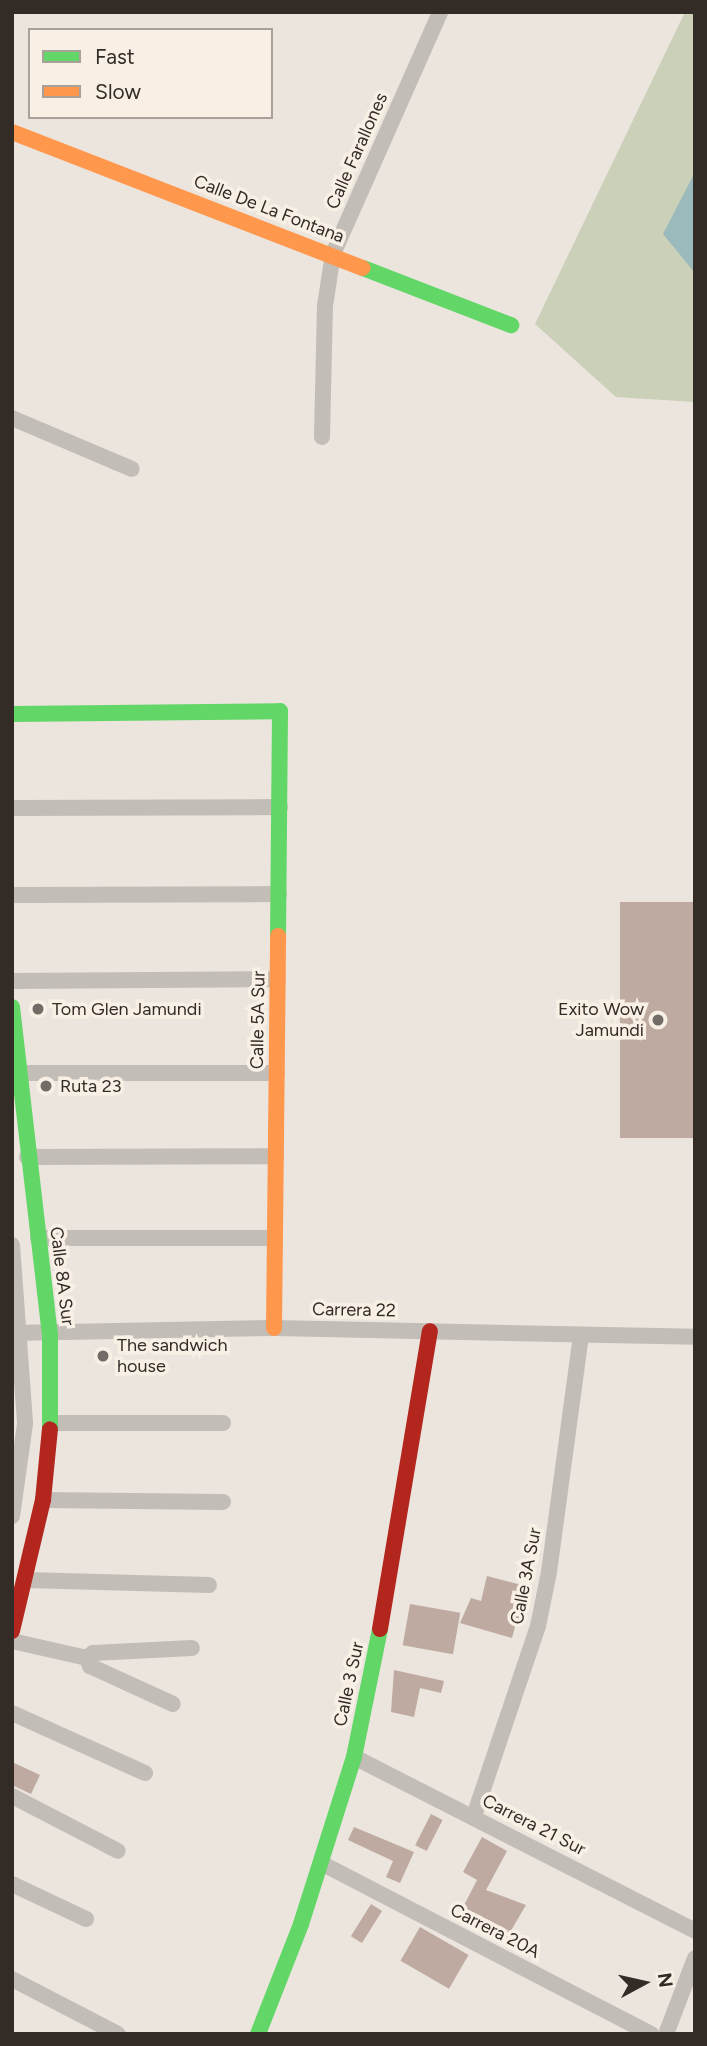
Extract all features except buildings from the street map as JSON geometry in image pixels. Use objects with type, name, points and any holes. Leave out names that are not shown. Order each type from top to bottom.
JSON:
[{"type":"street","name":"Calle Farallones","points":[[322,437],[325,306],[333,254],[440,12]]},
{"type":"street","name":"Calle De La Fontana","points":[[12,132],[511,325]]},
{"type":"street","points":[[12,418],[132,469]]},
{"type":"street","name":"Calle 5A Sur","points":[[12,713],[281,712],[274,1328]]},
{"type":"street","points":[[12,808],[280,807]]},
{"type":"street","points":[[12,895],[279,894]]},
{"type":"street","points":[[12,981],[278,979]]},
{"type":"street","name":"Calle 8A Sur","points":[[12,1007],[17,1073],[50,1334],[51,1423],[43,1500],[27,1580],[12,1630]]},
{"type":"street","points":[[17,1073],[277,1073]]},
{"type":"street","points":[[27,1157],[276,1156]]},
{"type":"street","points":[[38,1238],[275,1238]]},
{"type":"street","points":[[12,1245],[19,1424],[13,1505]]},
{"type":"street","name":"Carrera 22","points":[[17,1333],[274,1328],[695,1337]]},
{"type":"street","name":"Calle 3 Sur","points":[[258,2034],[321,1863],[354,1757],[394,1563],[430,1331]]},
{"type":"street","name":"Calle 3A Sur","points":[[474,1816],[538,1626],[550,1572],[581,1335]]},
{"type":"street","points":[[51,1423],[223,1423]]},
{"type":"street","points":[[43,1500],[223,1502]]},
{"type":"street","points":[[27,1580],[209,1585]]},
{"type":"street","points":[[12,1641],[87,1658]]},
{"type":"street","points":[[87,1658],[93,1653],[192,1648]]},
{"type":"street","points":[[87,1658],[90,1666],[173,1704]]},
{"type":"street","points":[[12,1713],[145,1773]]},
{"type":"street","name":"Carrera 21 Sur","points":[[354,1757],[695,1931]]},
{"type":"street","points":[[12,1796],[118,1851]]},
{"type":"street","name":"Carrera 20A","points":[[321,1863],[651,2034]]},
{"type":"street","points":[[12,1884],[86,1919]]},
{"type":"street","points":[[666,2034],[695,1958]]},
{"type":"street","points":[[12,1979],[118,2034]]},
{"type":"green space","points":[[685,12],[695,12],[695,402],[616,397],[535,324]]},
{"type":"water","points":[[695,172],[695,273],[663,234]]},
{"type":"traffic: fast","points":[[363,268],[511,325]]},
{"type":"traffic: fast","points":[[12,714],[280,711],[278,936]]},
{"type":"traffic: fast","points":[[12,1007],[50,1334],[50,1429]]},
{"type":"traffic: fast","points":[[258,2034],[301,1924],[354,1757],[380,1629]]},
{"type":"traffic: slow","points":[[12,132],[363,268]]},
{"type":"traffic: slow","points":[[274,1328],[278,936]]},
{"type":"traffic: jam","points":[[380,1629],[430,1331]]},
{"type":"traffic: jam","points":[[12,1631],[43,1500],[50,1429]]},
{"type":"place","name":"Tom Glen Jamundi","points":[[38,1009]]},
{"type":"place","name":"Exito Wow Jamundi","points":[[658,1020]]},
{"type":"place","name":"Ruta 23","points":[[46,1086]]},
{"type":"place","name":"The sandwich house","points":[[103,1356]]}]
